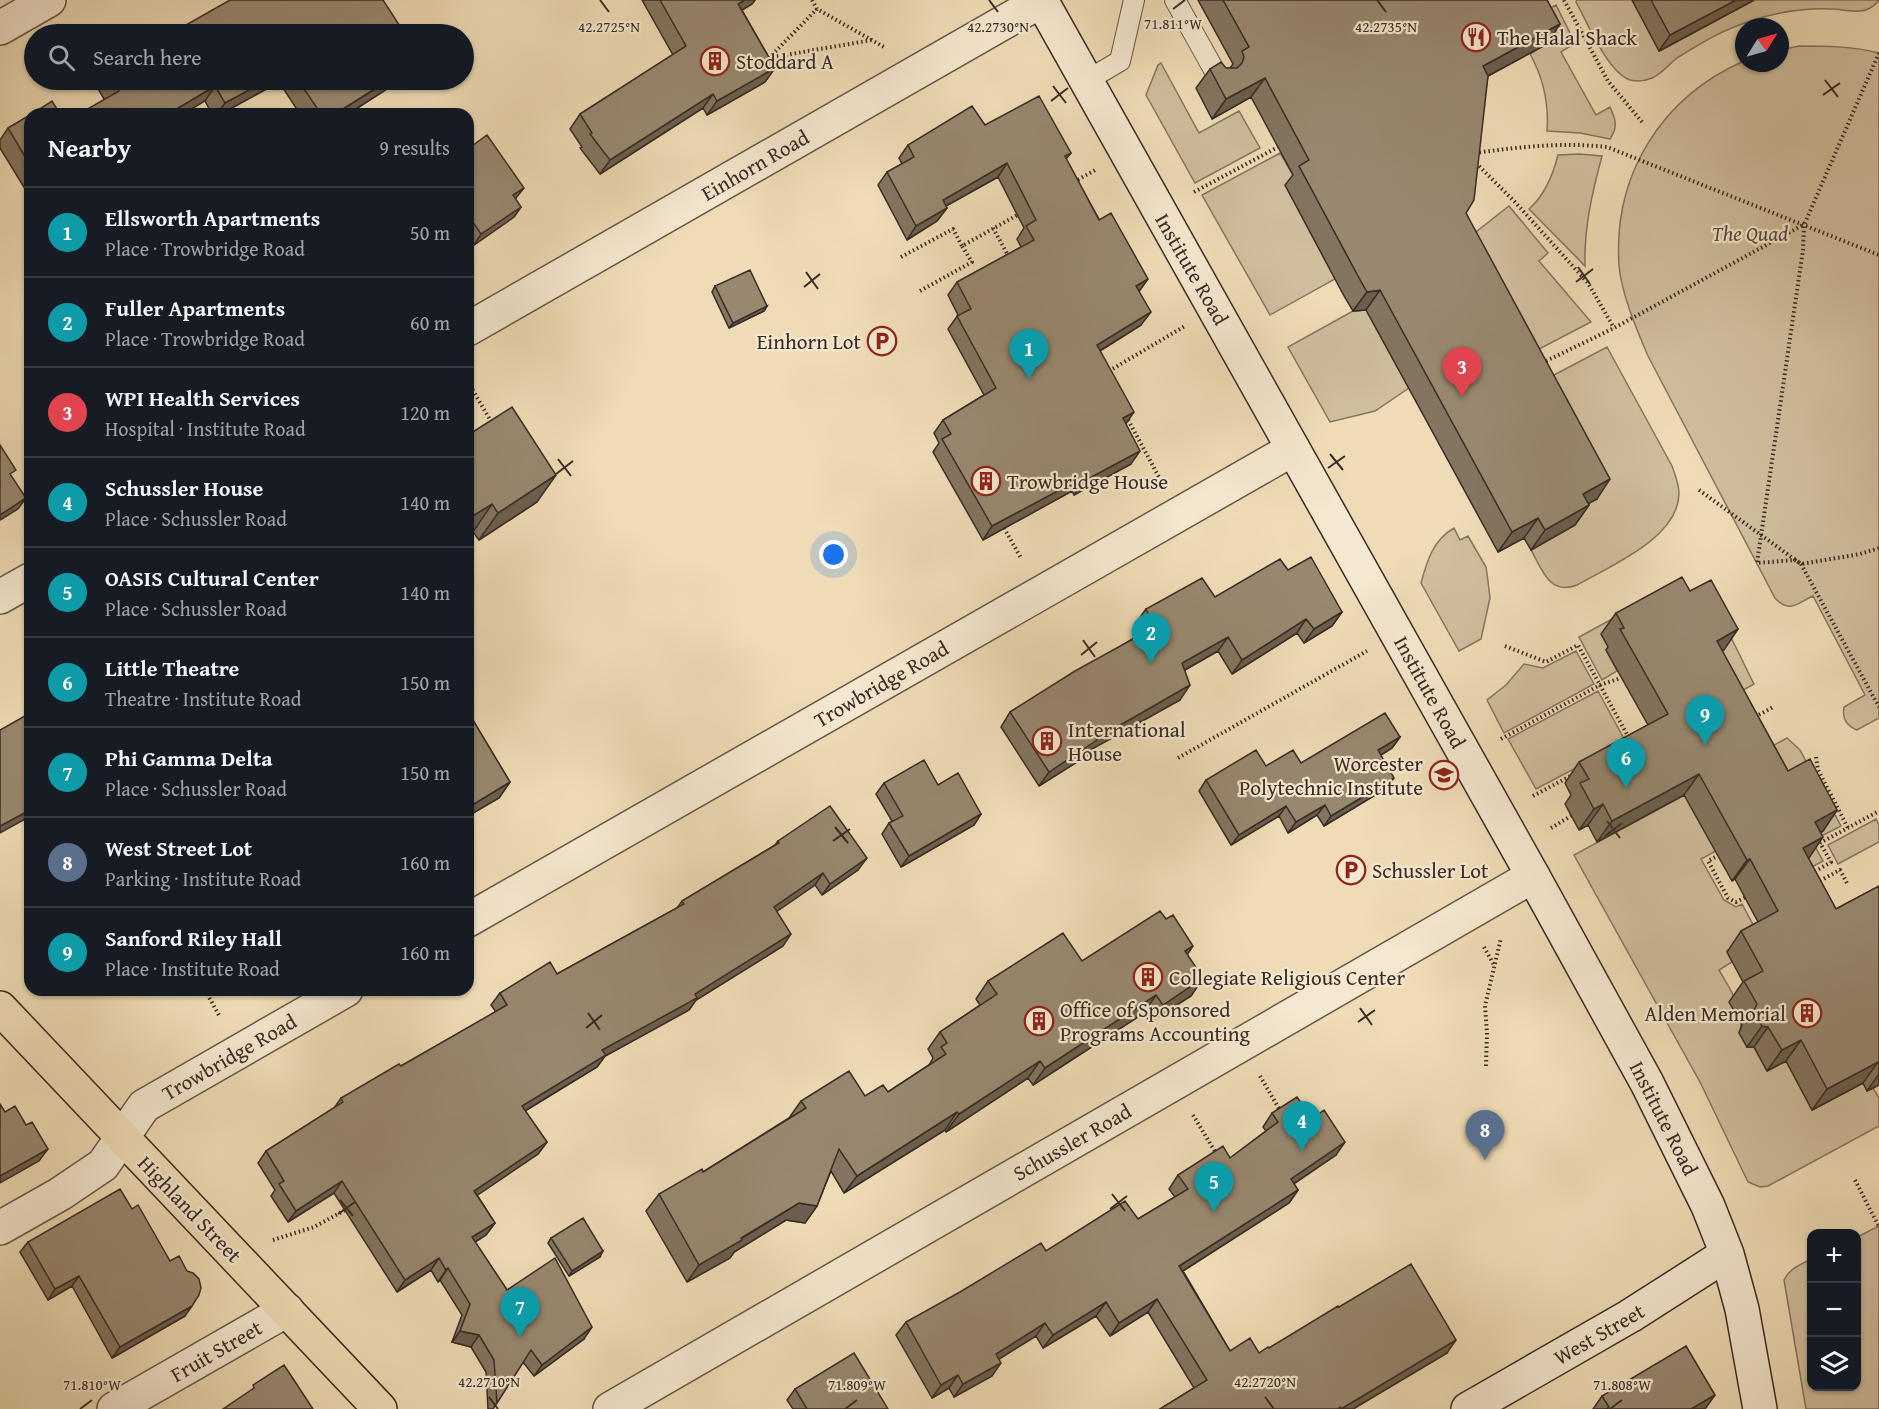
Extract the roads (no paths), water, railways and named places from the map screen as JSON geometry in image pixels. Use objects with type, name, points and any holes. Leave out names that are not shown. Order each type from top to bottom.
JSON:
[{"type":"highway","name":"Highland Street","points":[[0,1008],[380,1409]]},
{"type":"street","points":[[0,28],[50,0]]},
{"type":"street","name":"Institute Road","points":[[1041,0],[1647,1083],[1708,1206],[1727,1254],[1742,1309],[1760,1409]]},
{"type":"street","name":"Einhorn Road","points":[[474,326],[1041,0]]},
{"type":"street","name":"Trowbridge Road","points":[[474,917],[1293,448]]},
{"type":"street","points":[[0,597],[24,583]]},
{"type":"street","name":"Schussler Road","points":[[610,1409],[1533,876]]},
{"type":"street","name":"Trowbridge Road","points":[[0,1228],[60,1194],[103,1165],[144,1106],[336,996]]},
{"type":"street","name":"West Street","points":[[1468,1409],[1630,1316],[1727,1254]]},
{"type":"street","name":"Fruit Street","points":[[114,1409],[287,1310]]},
{"type":"lane","points":[[1086,81],[1120,61],[1134,0]]},
{"type":"lane","points":[[1175,0],[1218,76]]},
{"type":"place","name":"The Halal Shack","points":[[1476,37]]},
{"type":"place","name":"Stoddard A","points":[[715,61]]},
{"type":"place","name":"Einhorn Lot","points":[[882,341]]},
{"type":"place","name":"Ellsworth Apartments","points":[[1029,379]]},
{"type":"place","name":"WPI Health Services","points":[[1462,397]]},
{"type":"place","name":"Trowbridge House","points":[[986,481]]},
{"type":"place","name":"Fuller Apartments","points":[[1151,663]]},
{"type":"place","name":"International House","points":[[1047,741]]},
{"type":"place","name":"Sanford Riley Hall","points":[[1705,745]]},
{"type":"place","name":"Worcester Polytechnic Institute","points":[[1444,775]]},
{"type":"place","name":"Little Theatre","points":[[1626,788]]},
{"type":"place","name":"Schussler Lot","points":[[1351,870]]},
{"type":"place","name":"Collegiate Religious Center","points":[[1148,977]]},
{"type":"place","name":"Alden Memorial","points":[[1807,1013]]},
{"type":"place","name":"Office of Sponsored Programs Accounting","points":[[1039,1021]]},
{"type":"place","name":"Schussler House","points":[[1302,1151]]},
{"type":"place","name":"West Street Lot","points":[[1485,1160]]},
{"type":"place","name":"OASIS Cultural Center","points":[[1214,1212]]},
{"type":"place","name":"Phi Gamma Delta","points":[[520,1337]]},
{"type":"park label","name":"The Quad","points":[[1750,233]]}]
